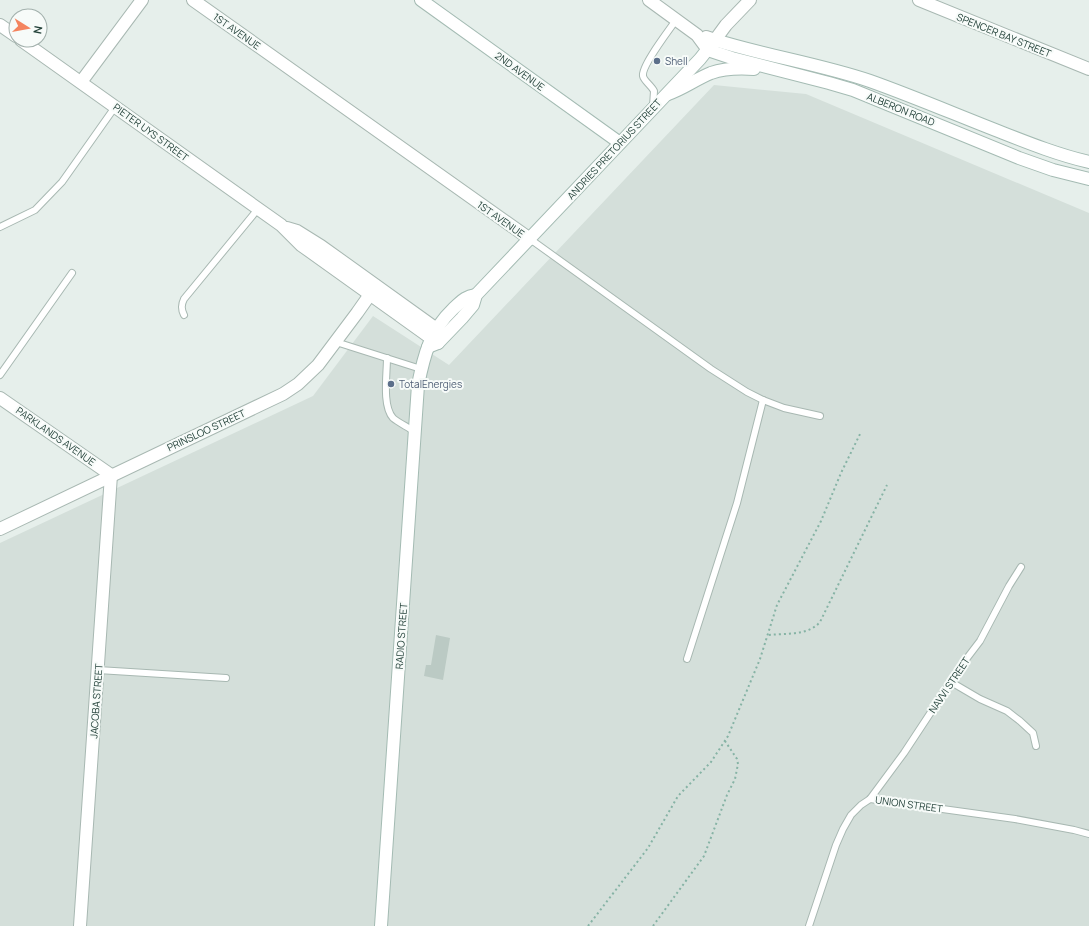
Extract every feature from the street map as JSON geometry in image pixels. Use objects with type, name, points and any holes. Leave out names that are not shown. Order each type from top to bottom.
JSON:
[{"type":"street","points":[[81,82],[142,0]]},
{"type":"street","name":"1ST AVENUE","points":[[193,0],[530,239]]},
{"type":"street","name":"2ND AVENUE","points":[[421,0],[620,143]]},
{"type":"street","points":[[649,0],[712,45]]},
{"type":"street","name":"ANDRIES PRETORIUS STREET","points":[[436,339],[473,305],[476,295],[712,45],[726,25],[750,0]]},
{"type":"street","name":"SPENCER BAY STREET","points":[[919,0],[1089,69]]},
{"type":"street","name":"ALBERON ROAD","points":[[712,45],[732,58],[829,83],[874,98],[1019,158],[1053,170],[1089,179]]},
{"type":"street","name":"ALBERON ROAD","points":[[712,45],[739,47],[816,65],[857,77],[1056,153],[1089,162]]},
{"type":"street","name":"PIETER UYS STREET","points":[[32,48],[281,225],[301,245],[373,290],[436,339]]},
{"type":"street","points":[[664,96],[678,91],[720,70],[740,68],[785,71]]},
{"type":"street","points":[[1053,170],[1056,153]]},
{"type":"street","name":"PRINSLOO STREET","points":[[0,529],[283,394],[309,375],[336,342],[373,290]]},
{"type":"street","name":"RADIO STREET","points":[[381,926],[418,385],[421,369],[436,339]]},
{"type":"street","name":"PARKLANDS AVENUE","points":[[0,398],[111,475]]},
{"type":"street","name":"JACOBA STREET","points":[[80,926],[111,475]]},
{"type":"lane","points":[[652,108],[654,91],[643,77],[643,72],[648,61],[676,20]]},
{"type":"lane","points":[[0,227],[35,210],[62,182],[115,107]]},
{"type":"lane","points":[[184,315],[182,311],[182,304],[184,299],[258,209]]},
{"type":"lane","name":"1ST AVENUE","points":[[530,239],[710,369],[747,392],[784,408],[820,416]]},
{"type":"lane","points":[[0,375],[72,273]]},
{"type":"lane","points":[[336,342],[421,369]]},
{"type":"lane","points":[[387,358],[386,399],[388,410],[393,418],[415,432]]},
{"type":"lane","points":[[687,659],[737,503],[763,400]]},
{"type":"lane","name":"NAVVI STREET","points":[[870,799],[904,753],[980,641],[1009,586],[1021,567]]},
{"type":"lane","points":[[98,670],[226,678]]},
{"type":"lane","points":[[951,682],[974,696],[1007,711],[1020,720],[1033,733],[1036,746]]},
{"type":"lane","name":"UNION STREET","points":[[808,926],[843,829],[851,815],[861,805],[870,799],[1015,819],[1089,834]]},
{"type":"path","points":[[588,926],[648,848],[678,796],[711,762],[725,741],[760,659],[781,598],[821,521],[841,473],[861,432]]},
{"type":"path","points":[[768,635],[805,632],[816,627],[820,622],[887,485]]},
{"type":"path","points":[[653,926],[704,856],[727,795],[735,779],[738,764],[737,759],[725,741]]},
{"type":"shaded area","points":[[714,85],[806,94],[1089,213],[1089,926],[0,926],[0,543],[313,396],[373,316],[449,365]]},
{"type":"building","points":[[436,635],[450,638],[443,680],[424,676],[426,665],[431,665]]},
{"type":"place","name":"Shell","points":[[657,61]]},
{"type":"place","name":"TotalEnergies","points":[[391,384]]}]
